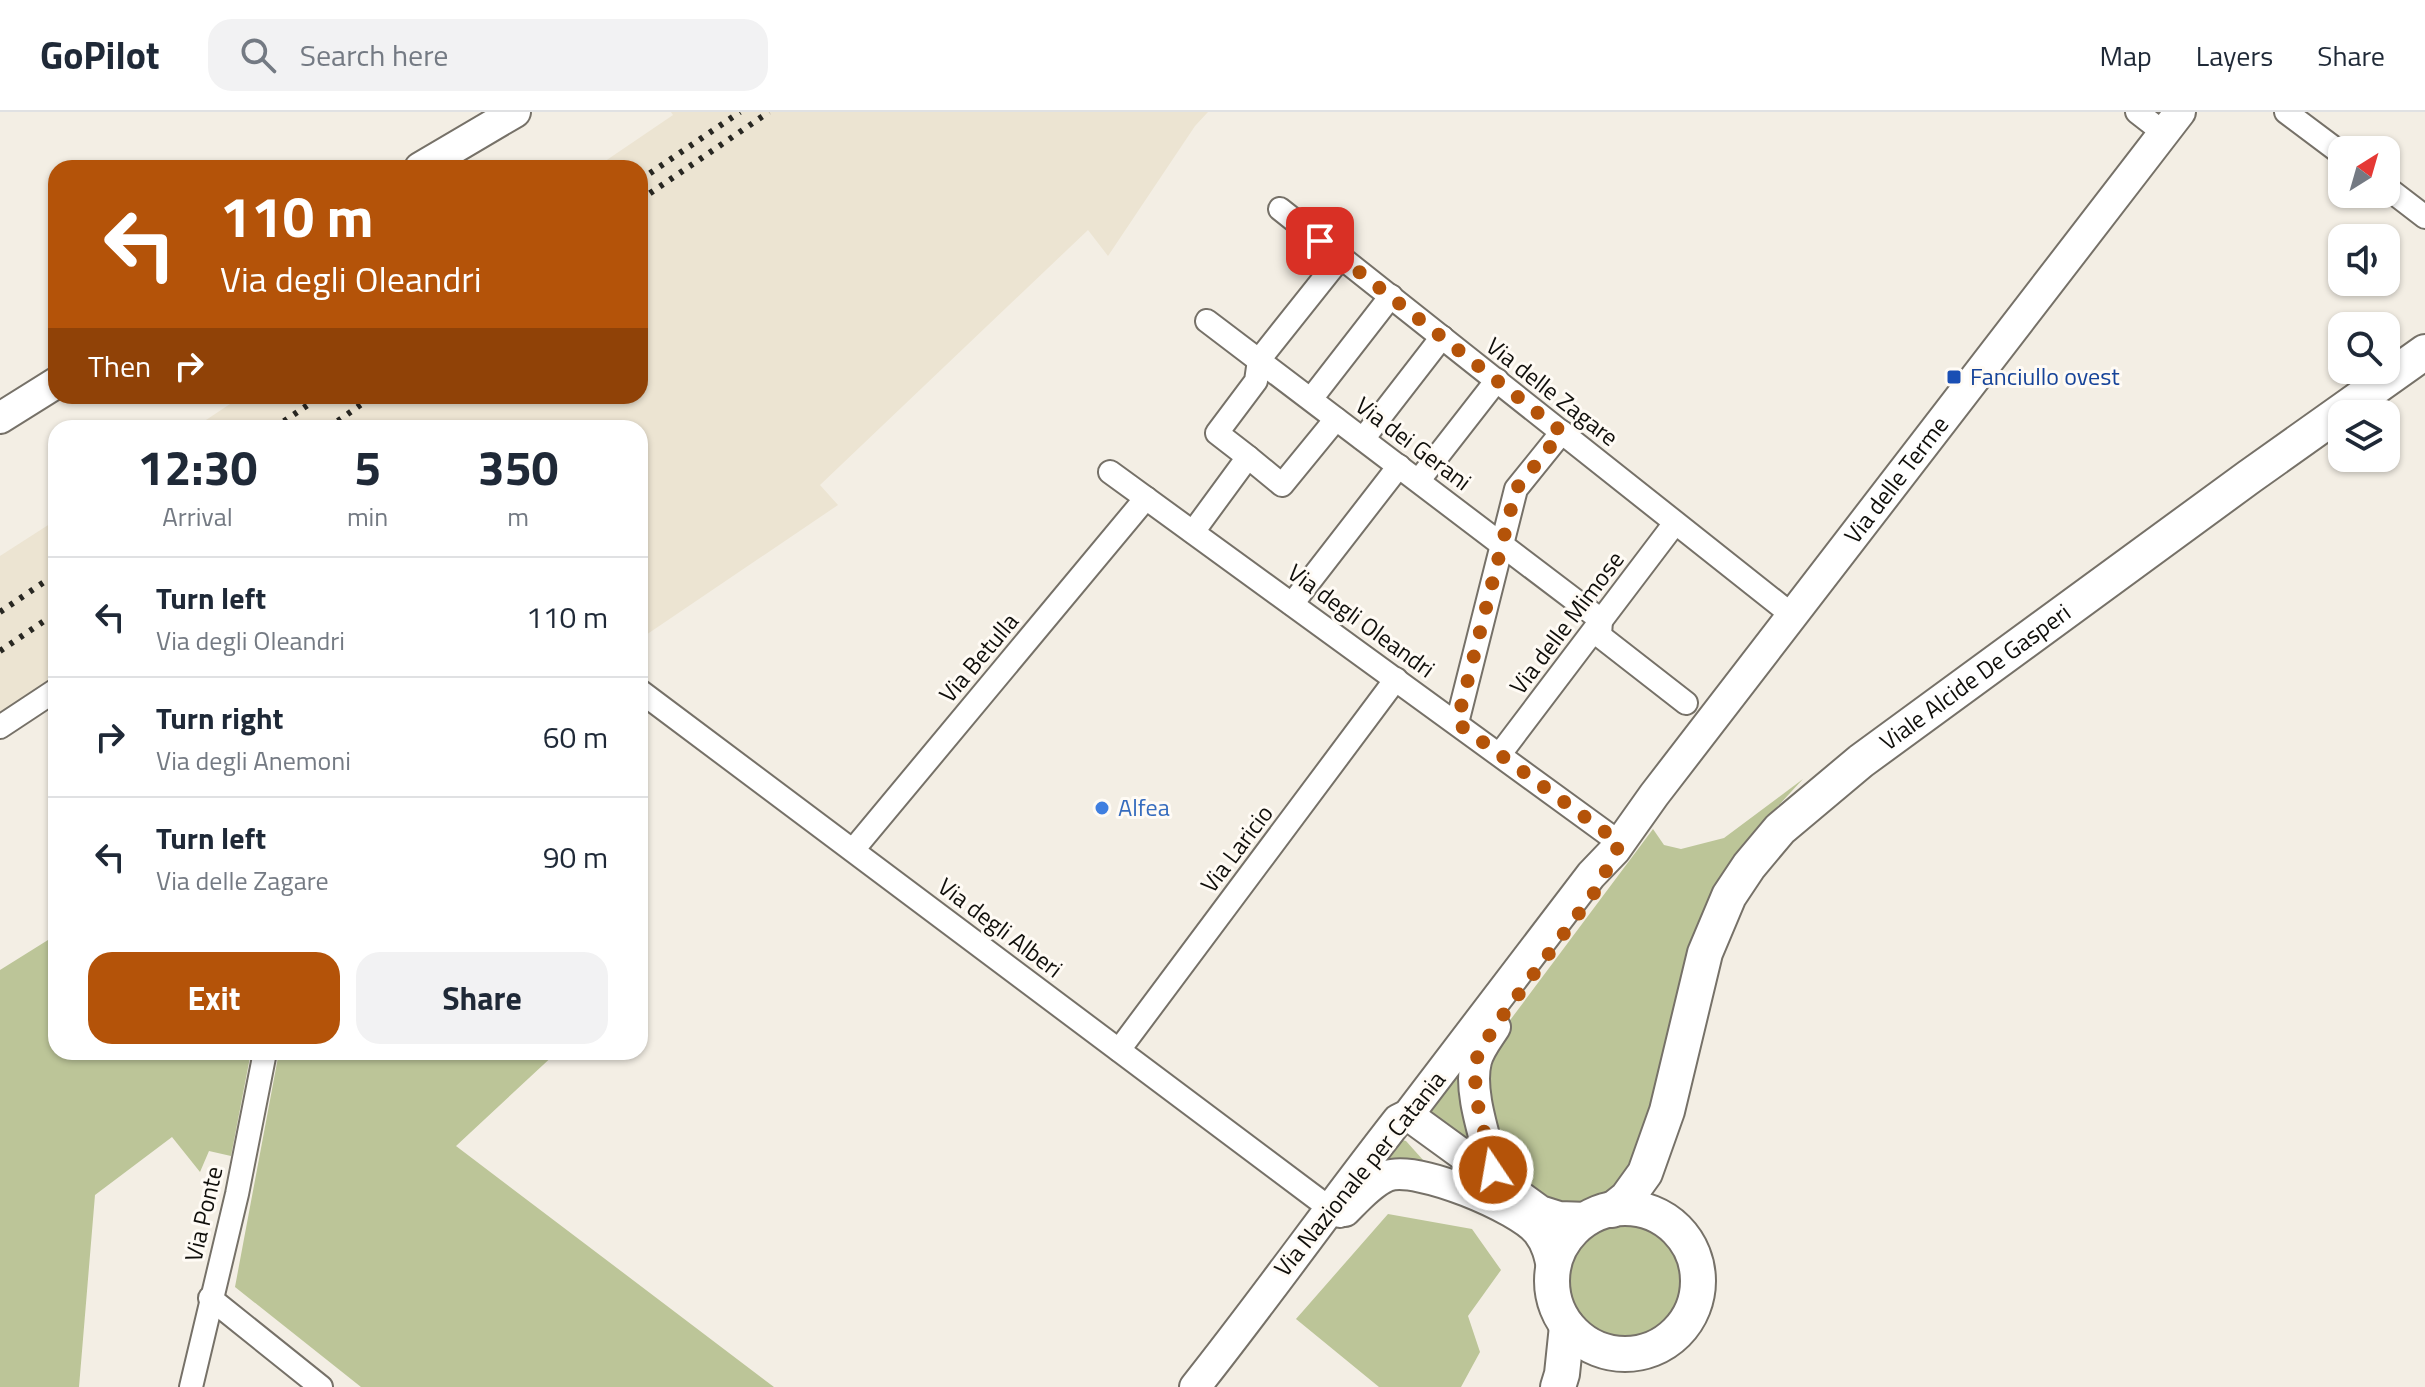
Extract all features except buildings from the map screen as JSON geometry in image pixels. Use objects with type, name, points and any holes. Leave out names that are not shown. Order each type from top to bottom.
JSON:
[{"type":"main road","name":"Viale Alcide De Gasperi","points":[[1667,1111],[1705,953],[1729,896],[1780,829],[1873,752],[2425,352]]},
{"type":"main road","points":[[1600,1214],[1633,1209],[1654,1214],[1673,1226],[1686,1241],[1695,1260],[1698,1280],[1696,1301],[1687,1320],[1666,1341],[1638,1353],[1617,1354],[1598,1349],[1567,1326],[1555,1300],[1553,1272],[1559,1251],[1571,1232],[1600,1214],[1627,1198],[1645,1173],[1667,1111]]},
{"type":"main road","points":[[1667,1111],[1662,1178],[1673,1226]]},
{"type":"main road","points":[[1558,1387],[1567,1326]]},
{"type":"main road","points":[[1570,1387],[1598,1363],[1617,1354]]},
{"type":"street","points":[[434,160],[515,112]]},
{"type":"street","points":[[2137,112],[2172,122]]},
{"type":"street","points":[[2286,112],[2328,144]]},
{"type":"street","name":"Via delle Terme","points":[[1618,846],[1654,795],[2172,122]]},
{"type":"street","points":[[2400,198],[2425,217]]},
{"type":"street","name":"Via delle Zagare","points":[[1280,209],[1792,615]]},
{"type":"street","points":[[1336,419],[1282,485],[1217,433],[1256,381],[1259,360],[1341,257]]},
{"type":"street","points":[[1311,399],[1391,296]]},
{"type":"street","name":"Via dei Gerani","points":[[1207,321],[1601,620],[1600,636],[1686,703]]},
{"type":"street","points":[[1363,439],[1442,337]]},
{"type":"street","points":[[1419,480],[1497,380]]},
{"type":"street","points":[[0,418],[48,388]]},
{"type":"street","points":[[1457,723],[1516,489],[1562,432]]},
{"type":"street","points":[[1193,532],[1248,457]]},
{"type":"street","points":[[1292,604],[1399,466]]},
{"type":"street","name":"Via degli Oleandri","points":[[1110,472],[1500,754],[1618,846]]},
{"type":"street","name":"Via Betulla","points":[[853,850],[1146,498]]},
{"type":"street","name":"Via delle Mimose","points":[[1500,754],[1675,523]]},
{"type":"street","name":"Via Laricio","points":[[1119,1050],[1396,679]]},
{"type":"street","points":[[0,727],[48,695]]},
{"type":"street","name":"Via degli Alberi","points":[[648,697],[1334,1212]]},
{"type":"street","points":[[1484,1187],[1493,1170],[1475,1093],[1476,1060],[1501,1018],[1597,889],[1618,846]]},
{"type":"street","name":"Via Nazionale per Catania","points":[[1195,1387],[1334,1212],[1398,1120],[1408,1115],[1591,875],[1618,846]]},
{"type":"street","name":"Via Ponte","points":[[191,1387],[237,1194],[263,1060]]},
{"type":"street","points":[[1408,1115],[1417,1139],[1537,1230],[1548,1248],[1553,1272]]},
{"type":"street","points":[[1334,1212],[1374,1184],[1402,1173],[1484,1187],[1559,1217],[1600,1214]]},
{"type":"street","points":[[210,1298],[321,1387]]},
{"type":"shaded area","points":[[671,112],[1208,112],[1195,126],[1108,256],[1088,230],[820,485],[838,505],[648,634],[648,420],[206,420],[230,404],[648,404],[648,160],[607,160],[673,115]]},
{"type":"shaded area","points":[[48,525],[48,683],[0,716],[0,556]]},
{"type":"green space","points":[[1803,779],[1763,822],[1733,863],[1649,1130],[1619,1193],[1594,1202],[1570,1205],[1540,1198],[1505,1169],[1484,1074],[1502,1031],[1653,829],[1664,845],[1681,849],[1724,838]]},
{"type":"green space","points":[[48,940],[48,1060],[249,1060],[231,1156],[209,1151],[200,1172],[172,1137],[95,1195],[79,1387],[0,1387],[0,970]]},
{"type":"green space","points":[[278,1060],[548,1060],[456,1146],[774,1387],[361,1387],[235,1287]]},
{"type":"green space","points":[[1462,1065],[1479,1156],[1423,1116]]},
{"type":"green space","points":[[1394,1138],[1406,1141],[1432,1170],[1373,1165]]},
{"type":"green space","points":[[1388,1214],[1472,1229],[1501,1270],[1468,1316],[1480,1352],[1461,1387],[1379,1387],[1296,1319]]},
{"type":"green space","points":[[1626,1223],[1649,1228],[1669,1241],[1682,1261],[1687,1284],[1682,1307],[1669,1327],[1649,1340],[1626,1345],[1603,1340],[1583,1327],[1570,1307],[1565,1284],[1570,1261],[1583,1241],[1603,1228]]},
{"type":"railway","points":[[648,175],[740,112]]},
{"type":"railway","points":[[648,195],[769,112]]},
{"type":"railway","points":[[286,420],[309,404]]},
{"type":"railway","points":[[339,420],[362,404]]},
{"type":"railway","points":[[0,612],[48,579]]},
{"type":"railway","points":[[0,651],[48,618]]},
{"type":"place","name":"Fanciullo ovest","points":[[1954,377]]},
{"type":"place","name":"Alfea","points":[[1102,808]]},
{"type":"route","points":[[1320,241],[1562,432],[1516,489],[1457,723],[1620,843],[1597,889],[1501,1018],[1476,1060],[1475,1093],[1493,1170]]}]
